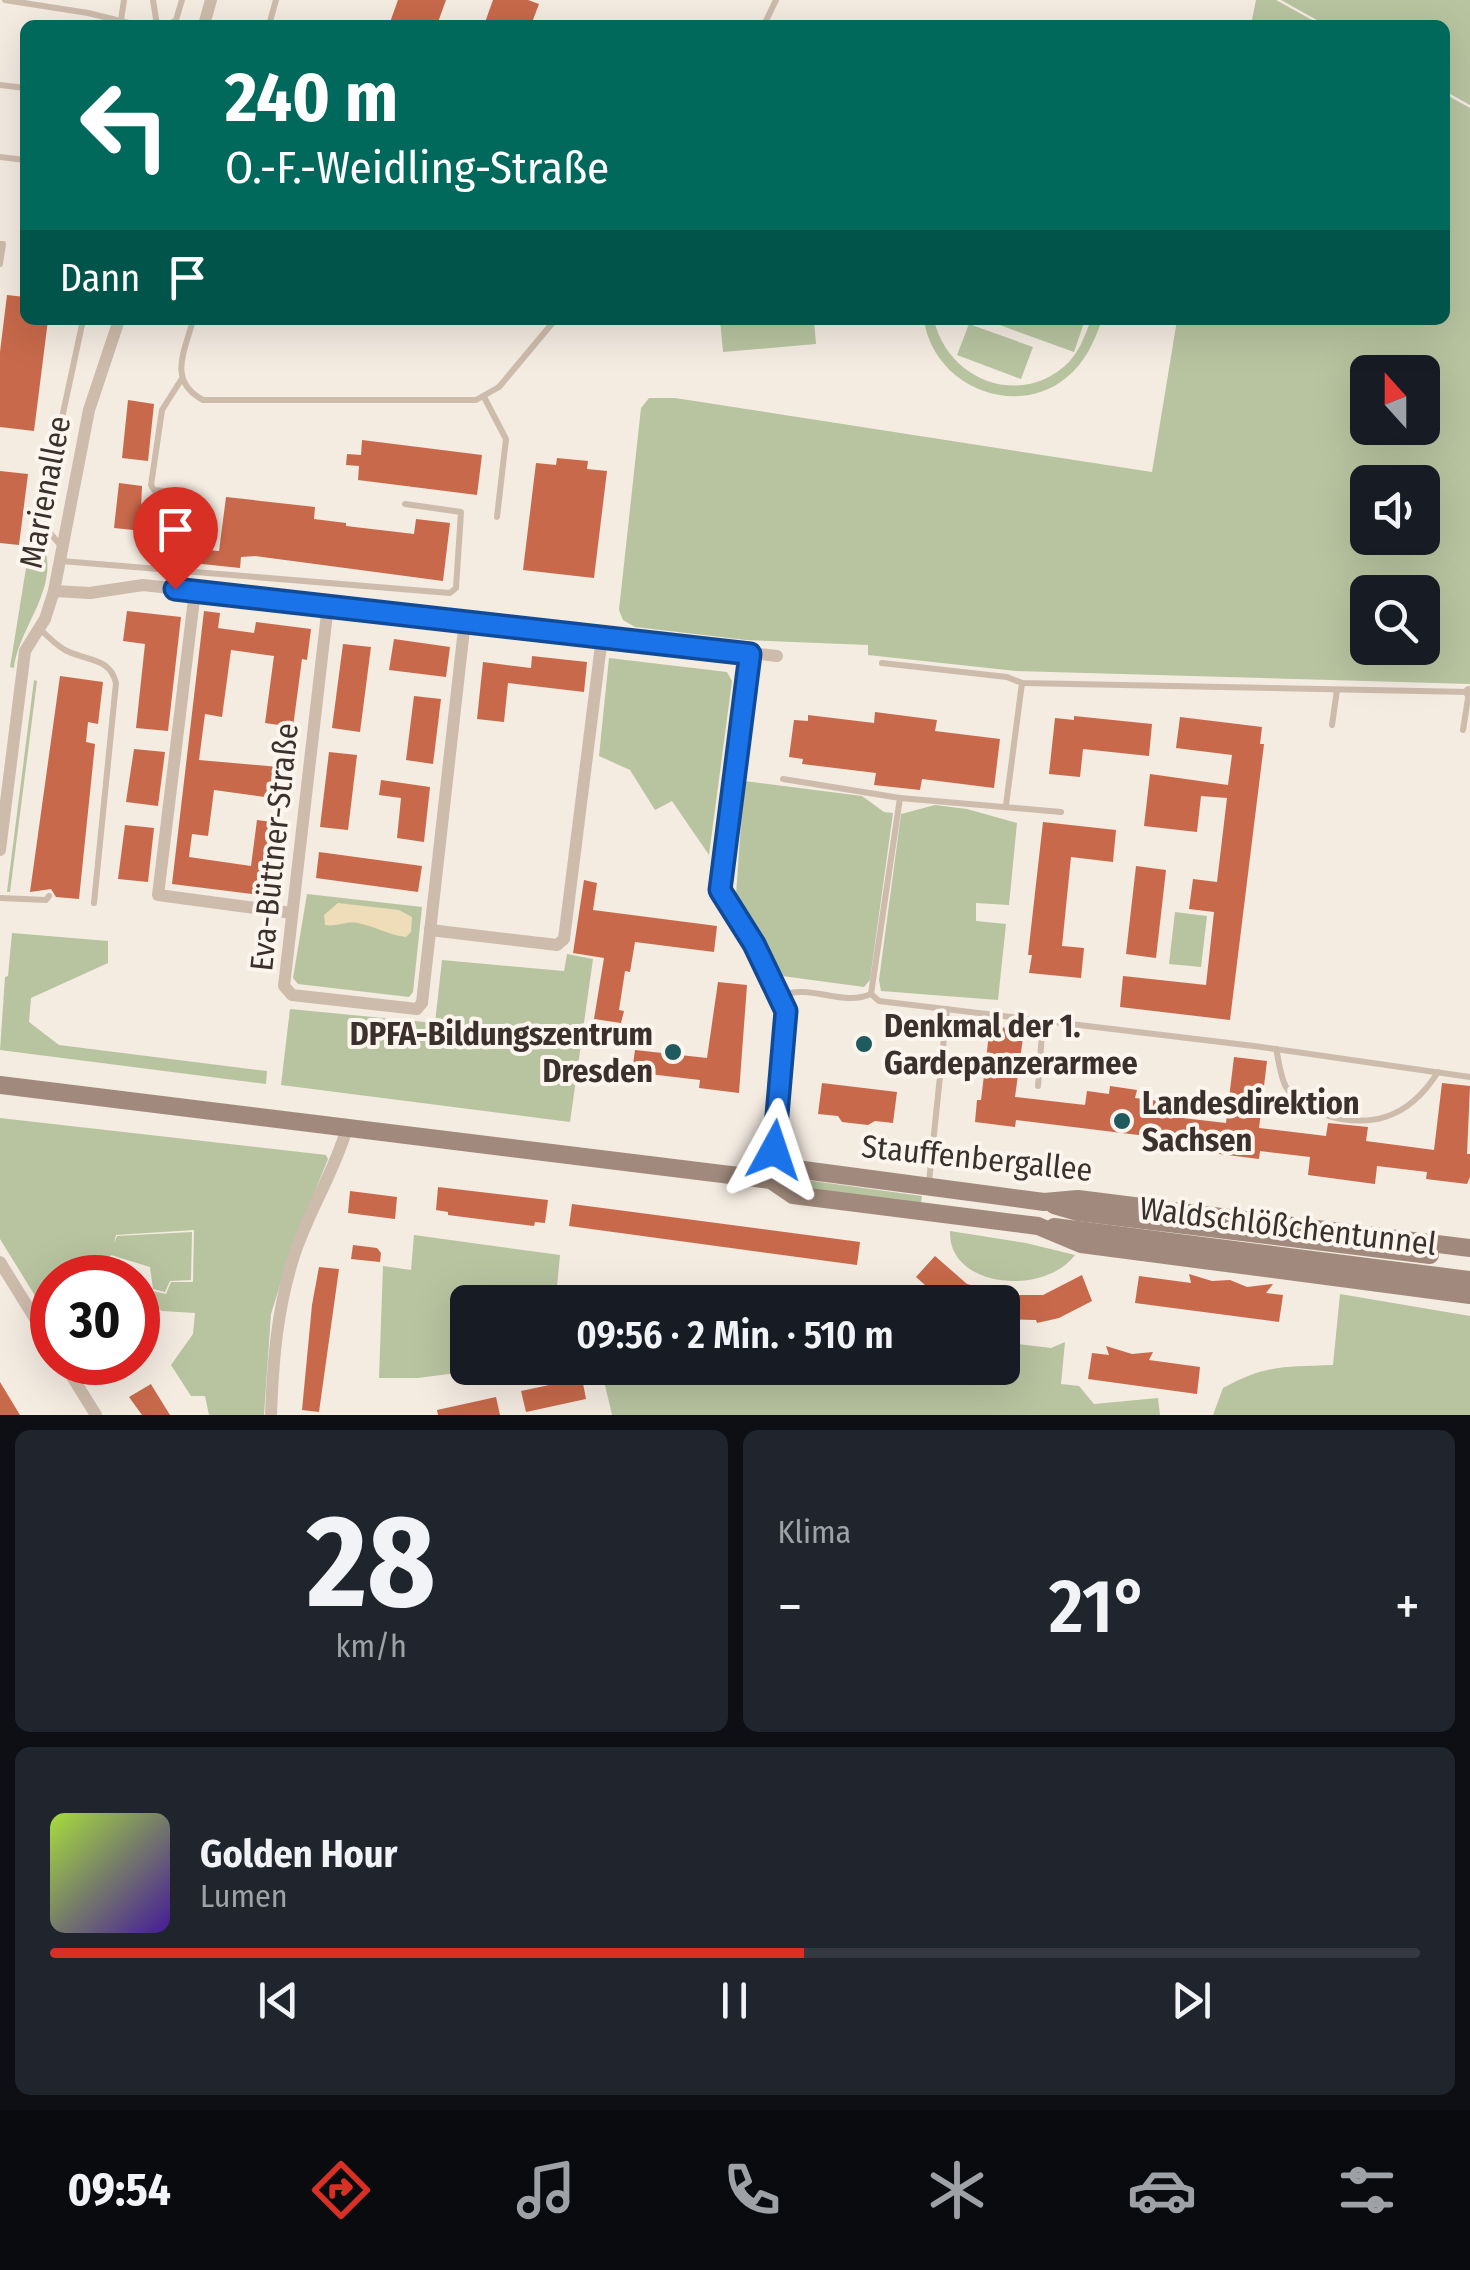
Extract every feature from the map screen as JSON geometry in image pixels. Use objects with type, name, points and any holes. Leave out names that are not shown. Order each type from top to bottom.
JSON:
[{"type":"main road","points":[[5,1086],[771,1180]]},
{"type":"main road","name":"Stauffenbergallee","points":[[771,1180],[796,1168],[1044,1202],[1078,1198],[1470,1248]]},
{"type":"main road","name":"Stauffenbergallee","points":[[771,1180],[793,1195],[1038,1226],[1081,1244],[1470,1296]]},
{"type":"main road","name":"Waldschlößchentunnel","points":[[1044,1202],[1078,1212],[1470,1260]]},
{"type":"main road","name":"Waldschlößchentunnel","points":[[1038,1226],[1470,1280]]},
{"type":"street","name":"Marienallee","points":[[0,850],[25,651],[40,628],[54,591],[88,410],[116,325]]},
{"type":"street","points":[[54,591],[90,593],[143,585],[777,656]]},
{"type":"street","points":[[195,591],[158,895],[292,912]]},
{"type":"street","name":"Eva-Büttner-Straße","points":[[328,605],[284,986],[292,994],[416,1009],[422,1004],[465,620]]},
{"type":"street","points":[[430,930],[557,945],[564,939],[602,637]]},
{"type":"street","points":[[750,654],[720,890],[754,944],[786,1011],[771,1180]]},
{"type":"street","points":[[271,1415],[277,1315],[295,1252],[348,1128]]},
{"type":"street","points":[[0,1262],[30,1310]]},
{"type":"street","points":[[77,1385],[96,1415]]},
{"type":"lane","points":[[5,0],[122,20],[124,0]]},
{"type":"lane","points":[[87,20],[88,13]]},
{"type":"lane","points":[[0,244],[0,264]]},
{"type":"lane","points":[[82,325],[42,510],[43,526],[61,554],[450,592],[456,588],[461,512],[405,504]]},
{"type":"lane","points":[[184,493],[154,490],[151,485],[162,410],[181,379],[193,325]]},
{"type":"lane","points":[[181,379],[189,392],[203,400],[476,400],[499,387],[550,325]]},
{"type":"lane","points":[[484,397],[506,440],[497,518]]},
{"type":"lane","points":[[40,628],[66,650],[113,670],[116,683],[94,903]]},
{"type":"lane","points":[[882,663],[1022,683],[1469,692],[1463,730]]},
{"type":"lane","points":[[1006,805],[1022,683]]},
{"type":"lane","points":[[1332,726],[1337,690]]},
{"type":"lane","points":[[783,779],[900,798],[1061,812]]},
{"type":"lane","points":[[871,994],[900,798]]},
{"type":"lane","points":[[0,898],[46,900],[49,896]]},
{"type":"lane","points":[[779,996],[794,990],[860,1000],[871,994]]},
{"type":"lane","points":[[871,994],[880,1001],[1470,1077]]},
{"type":"lane","points":[[929,1186],[947,1010]]},
{"type":"lane","points":[[1038,1086],[1043,1022]]},
{"type":"lane","points":[[1276,1049],[1284,1080],[1295,1097],[1322,1113],[1349,1120],[1386,1117],[1402,1109],[1422,1094],[1438,1072]]},
{"type":"green space","points":[[1256,0],[1276,0],[1312,20],[1252,20]]},
{"type":"green space","points":[[1281,0],[1470,0],[1470,105],[1450,94],[1450,20],[1317,20]]},
{"type":"green space","points":[[1450,97],[1470,108],[1470,684],[1016,671],[868,655],[868,645],[746,640],[635,627],[623,620],[619,610],[641,408],[649,398],[675,398],[1152,472],[1176,325],[1450,325]]},
{"type":"green space","points":[[720,325],[814,325],[816,344],[723,352]]},
{"type":"green space","points":[[926,325],[936,325],[954,359],[970,372],[989,382],[1030,384],[1069,362],[1089,325],[1100,325],[1088,352],[1073,372],[1045,390],[1023,396],[979,389],[959,378],[931,343]]},
{"type":"green space","points":[[969,325],[1033,347],[1021,379],[957,355]]},
{"type":"green space","points":[[1000,325],[1083,325],[1074,352]]},
{"type":"green space","points":[[43,543],[47,576],[14,668],[10,667],[28,556]]},
{"type":"green space","points":[[609,658],[727,672],[732,681],[709,855],[672,801],[655,810],[630,770],[599,756]]},
{"type":"green space","points":[[34,680],[37,681],[7,892]]},
{"type":"green space","points":[[744,781],[862,796],[884,812],[893,813],[870,980],[864,987],[782,976],[736,895]]},
{"type":"green space","points":[[935,805],[1017,823],[1009,905],[976,903],[976,921],[1006,924],[998,1000],[881,991],[879,980],[901,814]]},
{"type":"green space","points":[[307,894],[422,907],[413,992],[409,997],[298,984],[293,978]]},
{"type":"green space","points":[[1175,912],[1207,916],[1201,967],[1169,964]]},
{"type":"green space","points":[[12,933],[108,941],[108,963],[31,998],[29,1022],[59,1045],[267,1071],[266,1084],[0,1050]]},
{"type":"green space","points":[[567,954],[593,959],[570,1122],[281,1085],[290,1009],[435,1023],[442,960],[564,971]]},
{"type":"green space","points":[[0,1118],[326,1155],[328,1159],[290,1253],[271,1314],[264,1415],[209,1415],[205,1396],[191,1396],[171,1365],[193,1334],[195,1313],[160,1310],[160,1293],[166,1294],[171,1282],[193,1282],[194,1230],[116,1235],[114,1243],[117,1236],[192,1232],[191,1280],[170,1281],[165,1292],[160,1291],[160,1255],[30,1255],[30,1288],[0,1239]]},
{"type":"green space","points":[[798,1179],[922,1196],[921,1204],[797,1188]]},
{"type":"green space","points":[[950,1231],[1075,1255],[1043,1277],[1000,1280],[964,1265],[954,1250]]},
{"type":"green space","points":[[414,1235],[560,1255],[557,1285],[450,1285],[450,1374],[379,1378],[383,1266],[411,1270]]},
{"type":"green space","points":[[1340,1294],[1470,1316],[1470,1415],[1213,1415],[1223,1388],[1238,1380],[1276,1368],[1333,1365]]},
{"type":"green space","points":[[1065,1342],[1061,1384],[1079,1386],[1094,1404],[1158,1398],[1160,1415],[612,1415],[605,1385],[1020,1385],[1020,1344],[1051,1348]]},
{"type":"sand","points":[[338,903],[399,910],[412,917],[411,932],[406,937],[358,923],[325,925],[324,915]]},
{"type":"building","points":[[398,0],[446,0],[439,20],[391,20]]},
{"type":"building","points":[[493,0],[528,0],[539,4],[533,20],[486,20]]},
{"type":"building","points":[[7,295],[20,296],[20,325],[47,325],[34,431],[0,427],[0,352]]},
{"type":"building","points":[[128,400],[154,404],[148,461],[122,458]]},
{"type":"building","points":[[362,440],[482,455],[477,495],[358,480],[359,466],[346,465],[347,454],[361,455]]},
{"type":"building","points":[[557,458],[588,461],[587,469],[607,471],[594,578],[523,570],[536,463],[556,465]]},
{"type":"building","points":[[0,471],[28,474],[19,545],[0,543]]},
{"type":"building","points":[[119,483],[142,486],[141,509],[184,513],[182,535],[114,528]]},
{"type":"building","points":[[226,497],[315,507],[314,519],[414,534],[416,519],[450,523],[443,581],[255,556],[241,557],[240,568],[183,562],[185,548],[219,551]]},
{"type":"building","points":[[127,611],[181,617],[168,731],[136,728],[145,644],[123,641]]},
{"type":"building","points":[[204,611],[220,613],[218,628],[254,633],[256,622],[311,629],[307,660],[302,659],[293,727],[265,723],[274,656],[231,650],[222,717],[205,714],[199,760],[290,768],[286,800],[214,790],[208,836],[192,834],[189,857],[251,866],[257,820],[286,824],[276,897],[172,884]]},
{"type":"building","points":[[394,639],[450,647],[446,677],[389,670]]},
{"type":"building","points":[[343,644],[371,647],[360,732],[332,728]]},
{"type":"building","points":[[532,656],[587,662],[584,692],[508,683],[504,722],[477,719],[483,662],[531,668]]},
{"type":"building","points":[[60,676],[103,682],[98,724],[88,722],[86,742],[95,744],[79,899],[56,897],[51,889],[30,892]]},
{"type":"building","points":[[414,696],[441,699],[433,764],[406,760]]},
{"type":"building","points":[[875,712],[937,720],[935,731],[1000,739],[994,788],[922,779],[920,790],[874,785],[876,773],[802,764],[803,759],[789,757],[794,720],[808,721],[808,715],[874,723]]},
{"type":"building","points":[[1074,716],[1152,724],[1149,756],[1083,749],[1080,777],[1049,774],[1055,718],[1074,720]]},
{"type":"building","points":[[1180,717],[1262,727],[1260,744],[1264,744],[1230,1020],[1120,1007],[1123,976],[1206,985],[1214,912],[1189,909],[1193,879],[1217,882],[1227,798],[1201,796],[1197,832],[1144,826],[1150,774],[1228,785],[1232,755],[1176,748]]},
{"type":"building","points":[[134,749],[165,752],[158,806],[126,802]]},
{"type":"building","points":[[329,752],[357,755],[348,830],[320,827]]},
{"type":"building","points":[[381,780],[430,787],[424,842],[397,838],[401,798],[379,795]]},
{"type":"building","points":[[1043,822],[1116,830],[1113,862],[1071,857],[1062,946],[1084,948],[1081,978],[1029,973]]},
{"type":"building","points":[[125,825],[154,828],[148,882],[118,879]]},
{"type":"building","points":[[319,852],[422,866],[418,892],[316,878]]},
{"type":"building","points":[[1136,866],[1166,870],[1156,958],[1126,954]]},
{"type":"building","points":[[584,880],[597,883],[593,910],[717,926],[714,952],[635,942],[630,972],[625,971],[621,1023],[594,1019],[604,958],[573,953]]},
{"type":"building","points":[[718,982],[747,985],[739,1093],[699,1088],[700,1080],[632,1072],[635,1050],[707,1058]]},
{"type":"building","points":[[990,1026],[1024,1030],[1015,1097],[1085,1105],[1087,1091],[1109,1094],[1110,1086],[1137,1090],[1135,1098],[1159,1101],[1157,1115],[1226,1123],[1234,1057],[1267,1061],[1259,1128],[1326,1136],[1328,1123],[1368,1127],[1366,1141],[1434,1150],[1442,1083],[1470,1086],[1470,1177],[1467,1184],[1426,1179],[1427,1172],[1377,1166],[1375,1184],[1308,1175],[1310,1157],[1260,1151],[1259,1159],[1219,1154],[1220,1145],[1016,1120],[1015,1127],[975,1122]]},
{"type":"building","points":[[822,1083],[897,1092],[893,1123],[842,1122],[838,1116],[818,1114]]},
{"type":"building","points":[[438,1187],[548,1200],[545,1223],[535,1222],[534,1226],[448,1215],[436,1210]]},
{"type":"building","points":[[350,1191],[397,1197],[395,1219],[348,1213]]},
{"type":"building","points":[[572,1204],[860,1242],[857,1265],[569,1226]]},
{"type":"building","points":[[353,1245],[377,1248],[380,1262],[351,1259]]},
{"type":"building","points":[[935,1256],[971,1285],[925,1285],[916,1277]]},
{"type":"building","points":[[319,1267],[339,1269],[319,1412],[302,1410]]},
{"type":"building","points":[[1189,1274],[1212,1281],[1230,1280],[1247,1287],[1273,1284],[1266,1293],[1283,1295],[1279,1322],[1135,1303],[1139,1276],[1191,1283]]},
{"type":"building","points":[[1082,1275],[1092,1301],[1059,1318],[1037,1323],[1020,1320],[1020,1295],[1043,1295]]},
{"type":"building","points":[[1106,1346],[1132,1354],[1153,1352],[1149,1360],[1200,1367],[1197,1394],[1088,1379],[1092,1353],[1109,1355]]},
{"type":"building","points":[[0,1382],[20,1415],[0,1415]]},
{"type":"building","points":[[152,1385],[170,1415],[142,1415],[129,1397]]},
{"type":"building","points":[[549,1385],[583,1385],[586,1399],[526,1412],[521,1391]]},
{"type":"building","points":[[496,1397],[500,1415],[438,1415],[437,1410]]},
{"type":"place","name":"Denkmal der 1. Gardepanzerarmee","points":[[864,1044]]},
{"type":"place","name":"DPFA-Bildungszentrum Dresden","points":[[673,1052]]},
{"type":"place","name":"Landesdirektion Sachsen","points":[[1122,1121]]},
{"type":"route","points":[[175,589],[750,654],[720,890],[754,944],[786,1011],[774,1150]]}]
